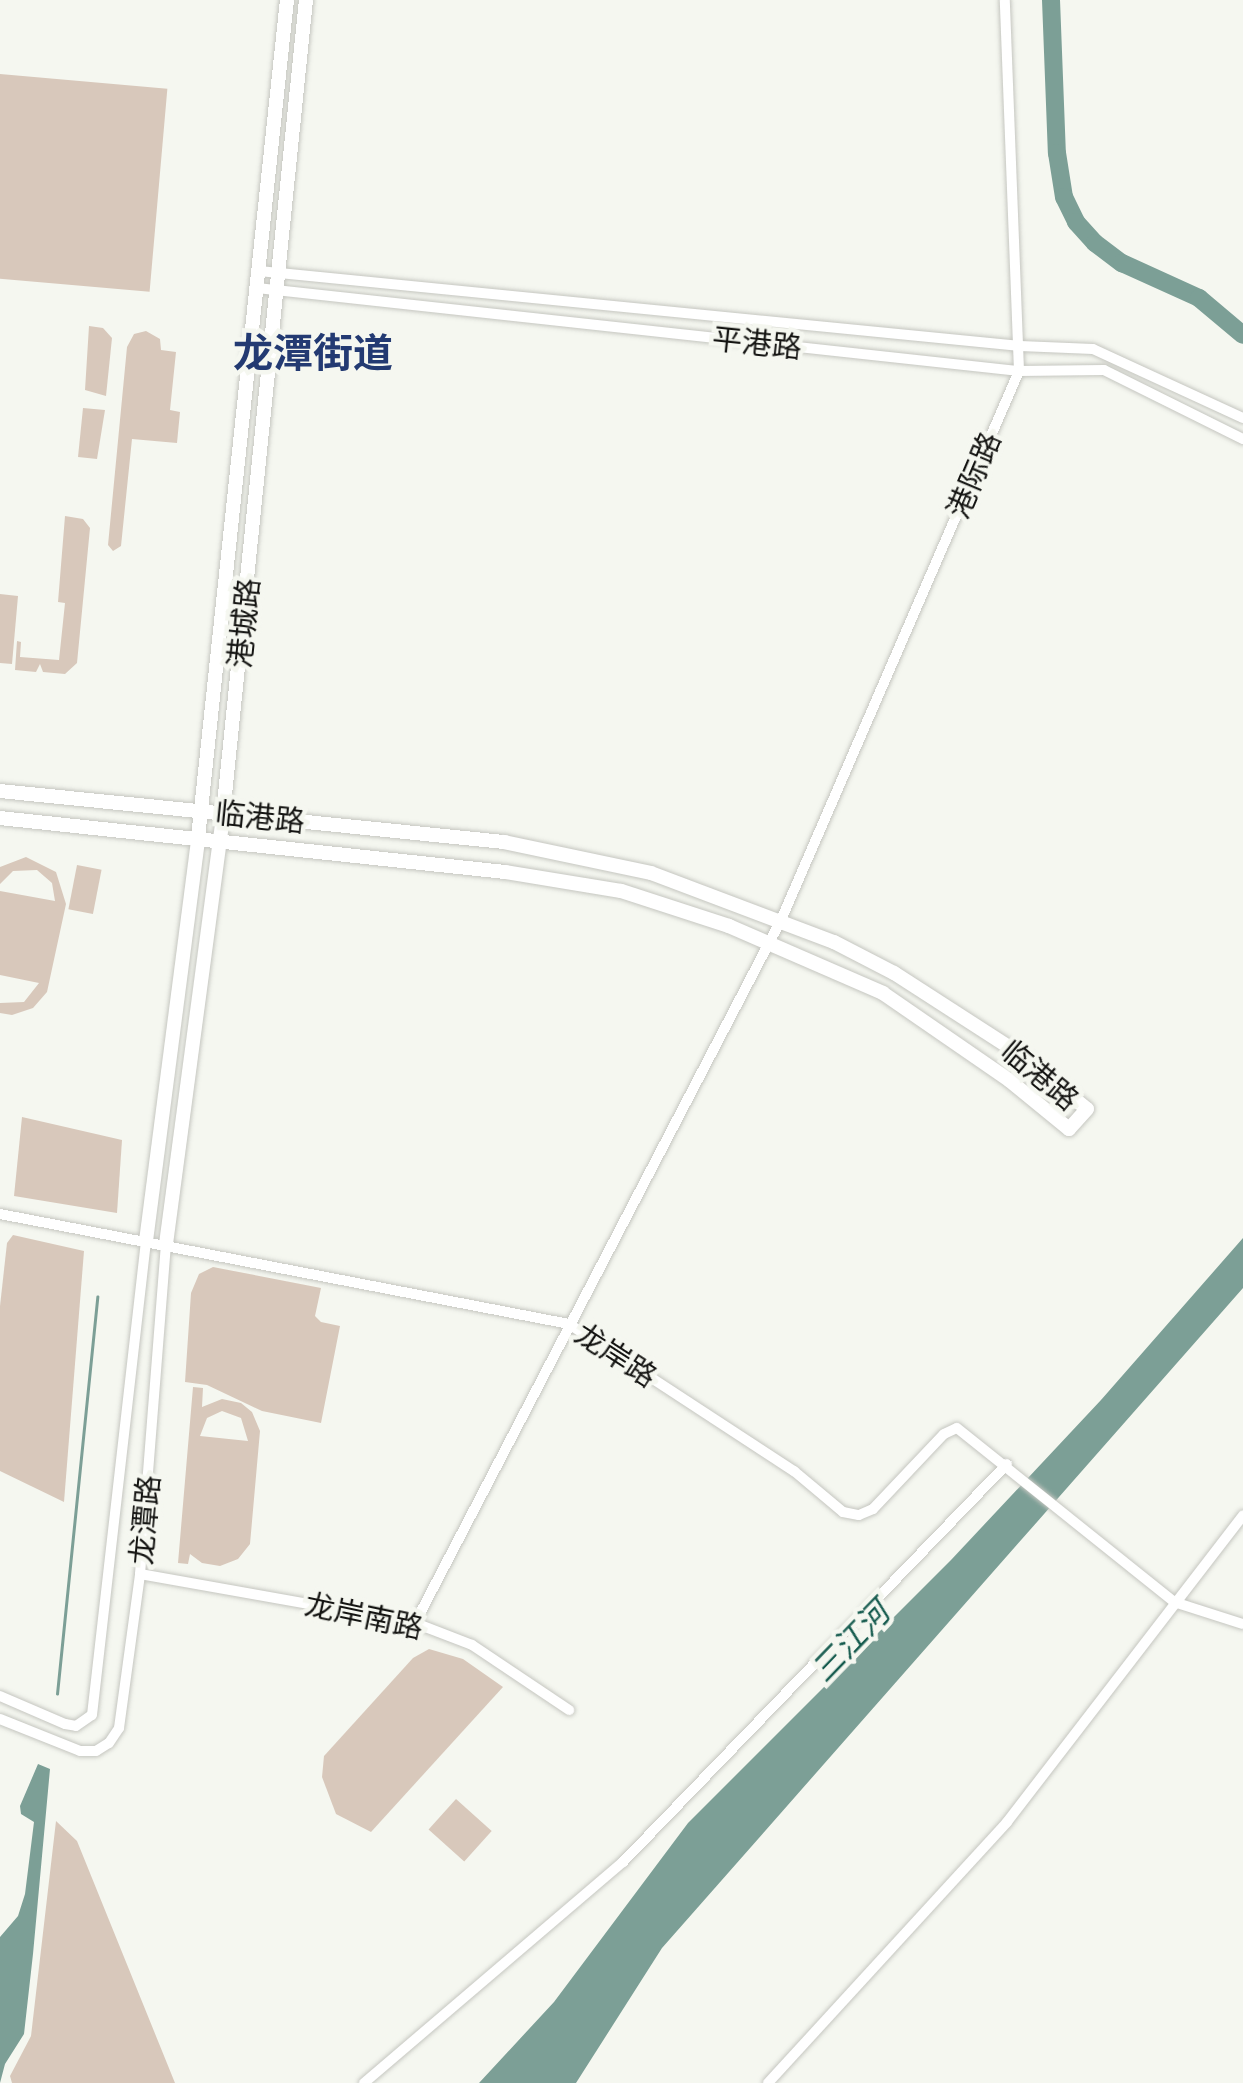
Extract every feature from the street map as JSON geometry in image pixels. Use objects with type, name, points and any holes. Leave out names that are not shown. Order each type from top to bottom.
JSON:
[{"type":"main road","name":"港城路","points":[[146,1240],[198,838],[287,0]]},
{"type":"main road","name":"港城路","points":[[166,1244],[223,814],[281,275],[306,0]]},
{"type":"main road","name":"临港路","points":[[0,790],[504,842],[651,874],[781,920],[894,972],[1022,1055],[1087,1109],[1069,1130],[968,1050],[882,994],[766,942],[622,891],[505,872],[0,818]]},
{"type":"street","name":"港际路","points":[[415,1623],[766,942],[781,920],[1019,371],[1005,0]]},
{"type":"street","name":"平港路","points":[[259,271],[1020,346],[1093,349],[1243,418]]},
{"type":"street","name":"平港路","points":[[257,288],[1019,371],[1104,370],[1243,439]]},
{"type":"street","name":"龙岸路","points":[[0,1214],[569,1324],[794,1471],[843,1512],[859,1515],[873,1509],[944,1434],[957,1428],[1007,1464]]},
{"type":"street","name":"龙潭路","points":[[0,1696],[64,1724],[84,1722],[96,1702],[146,1240]]},
{"type":"street","name":"龙潭路","points":[[0,1720],[64,1746],[96,1751],[110,1743],[119,1728],[140,1574],[166,1244]]},
{"type":"street","points":[[364,2083],[623,1862],[1007,1464],[1174,1602],[1243,1624]]},
{"type":"street","points":[[768,2083],[1007,1822],[1243,1515]]},
{"type":"street","name":"龙岸南路","points":[[140,1574],[415,1623],[472,1645],[569,1710]]},
{"type":"shaded area","points":[[0,74],[167,89],[150,292],[0,279]]},
{"type":"shaded area","points":[[89,326],[103,328],[112,338],[106,396],[85,390]]},
{"type":"shaded area","points":[[146,331],[160,339],[161,350],[176,352],[170,410],[180,412],[177,443],[132,439],[121,546],[113,551],[108,545],[127,347],[134,334]]},
{"type":"shaded area","points":[[83,408],[105,410],[97,459],[78,457]]},
{"type":"shaded area","points":[[65,516],[83,519],[90,528],[77,663],[65,674],[43,672],[40,664],[36,672],[15,670],[17,641],[21,642],[20,657],[59,660],[65,603],[58,602]]},
{"type":"shaded area","points":[[0,594],[18,596],[12,664],[0,663]]},
{"type":"shaded area","points":[[26,857],[56,872],[66,904],[47,992],[33,1008],[12,1015],[0,1013],[0,1003],[24,1002],[39,983],[0,975],[0,891],[55,901],[52,883],[37,870],[13,871],[0,884],[0,867]]},
{"type":"shaded area","points":[[77,865],[102,870],[93,914],[68,909]]},
{"type":"shaded area","points":[[22,1117],[122,1140],[117,1213],[14,1196]]},
{"type":"shaded area","points":[[13,1235],[84,1251],[64,1502],[0,1471],[0,1306],[7,1243]]},
{"type":"shaded area","points":[[213,1267],[321,1288],[315,1316],[321,1322],[340,1326],[321,1423],[262,1411],[207,1385],[185,1382],[191,1293],[199,1274]]},
{"type":"shaded area","points":[[193,1387],[203,1388],[202,1407],[222,1399],[241,1403],[252,1412],[260,1431],[250,1544],[238,1559],[220,1566],[202,1563],[190,1554],[188,1564],[178,1563]],"holes":[[[222,1411],[241,1418],[248,1441],[200,1436],[207,1418]]]},
{"type":"shaded area","points":[[429,1649],[463,1659],[503,1687],[371,1832],[336,1814],[322,1777],[324,1756],[413,1658]]},
{"type":"shaded area","points":[[456,1799],[492,1831],[464,1862],[429,1829]]},
{"type":"shaded area","points":[[56,1821],[77,1841],[175,2083],[12,2083],[10,2076],[31,2036]]},
{"type":"water","points":[[1243,1238],[1243,1288],[662,1948],[576,2083],[479,2083],[554,2002],[688,1823],[951,1560],[1101,1400]]},
{"type":"water","points":[[38,1764],[50,1769],[24,2034],[5,2064],[0,2083],[0,1937],[18,1916],[25,1894],[34,1822],[21,1814],[20,1806]]},
{"type":"waterway","points":[[1051,0],[1057,153],[1064,197],[1076,222],[1095,243],[1122,263],[1199,298],[1243,335]]},
{"type":"waterway","points":[[57,1694],[97,1297]]},
{"type":"district","name":"龙潭街道","points":[[313,352]]},
{"type":"water label","name":"三江河","points":[[850,1641]]}]
